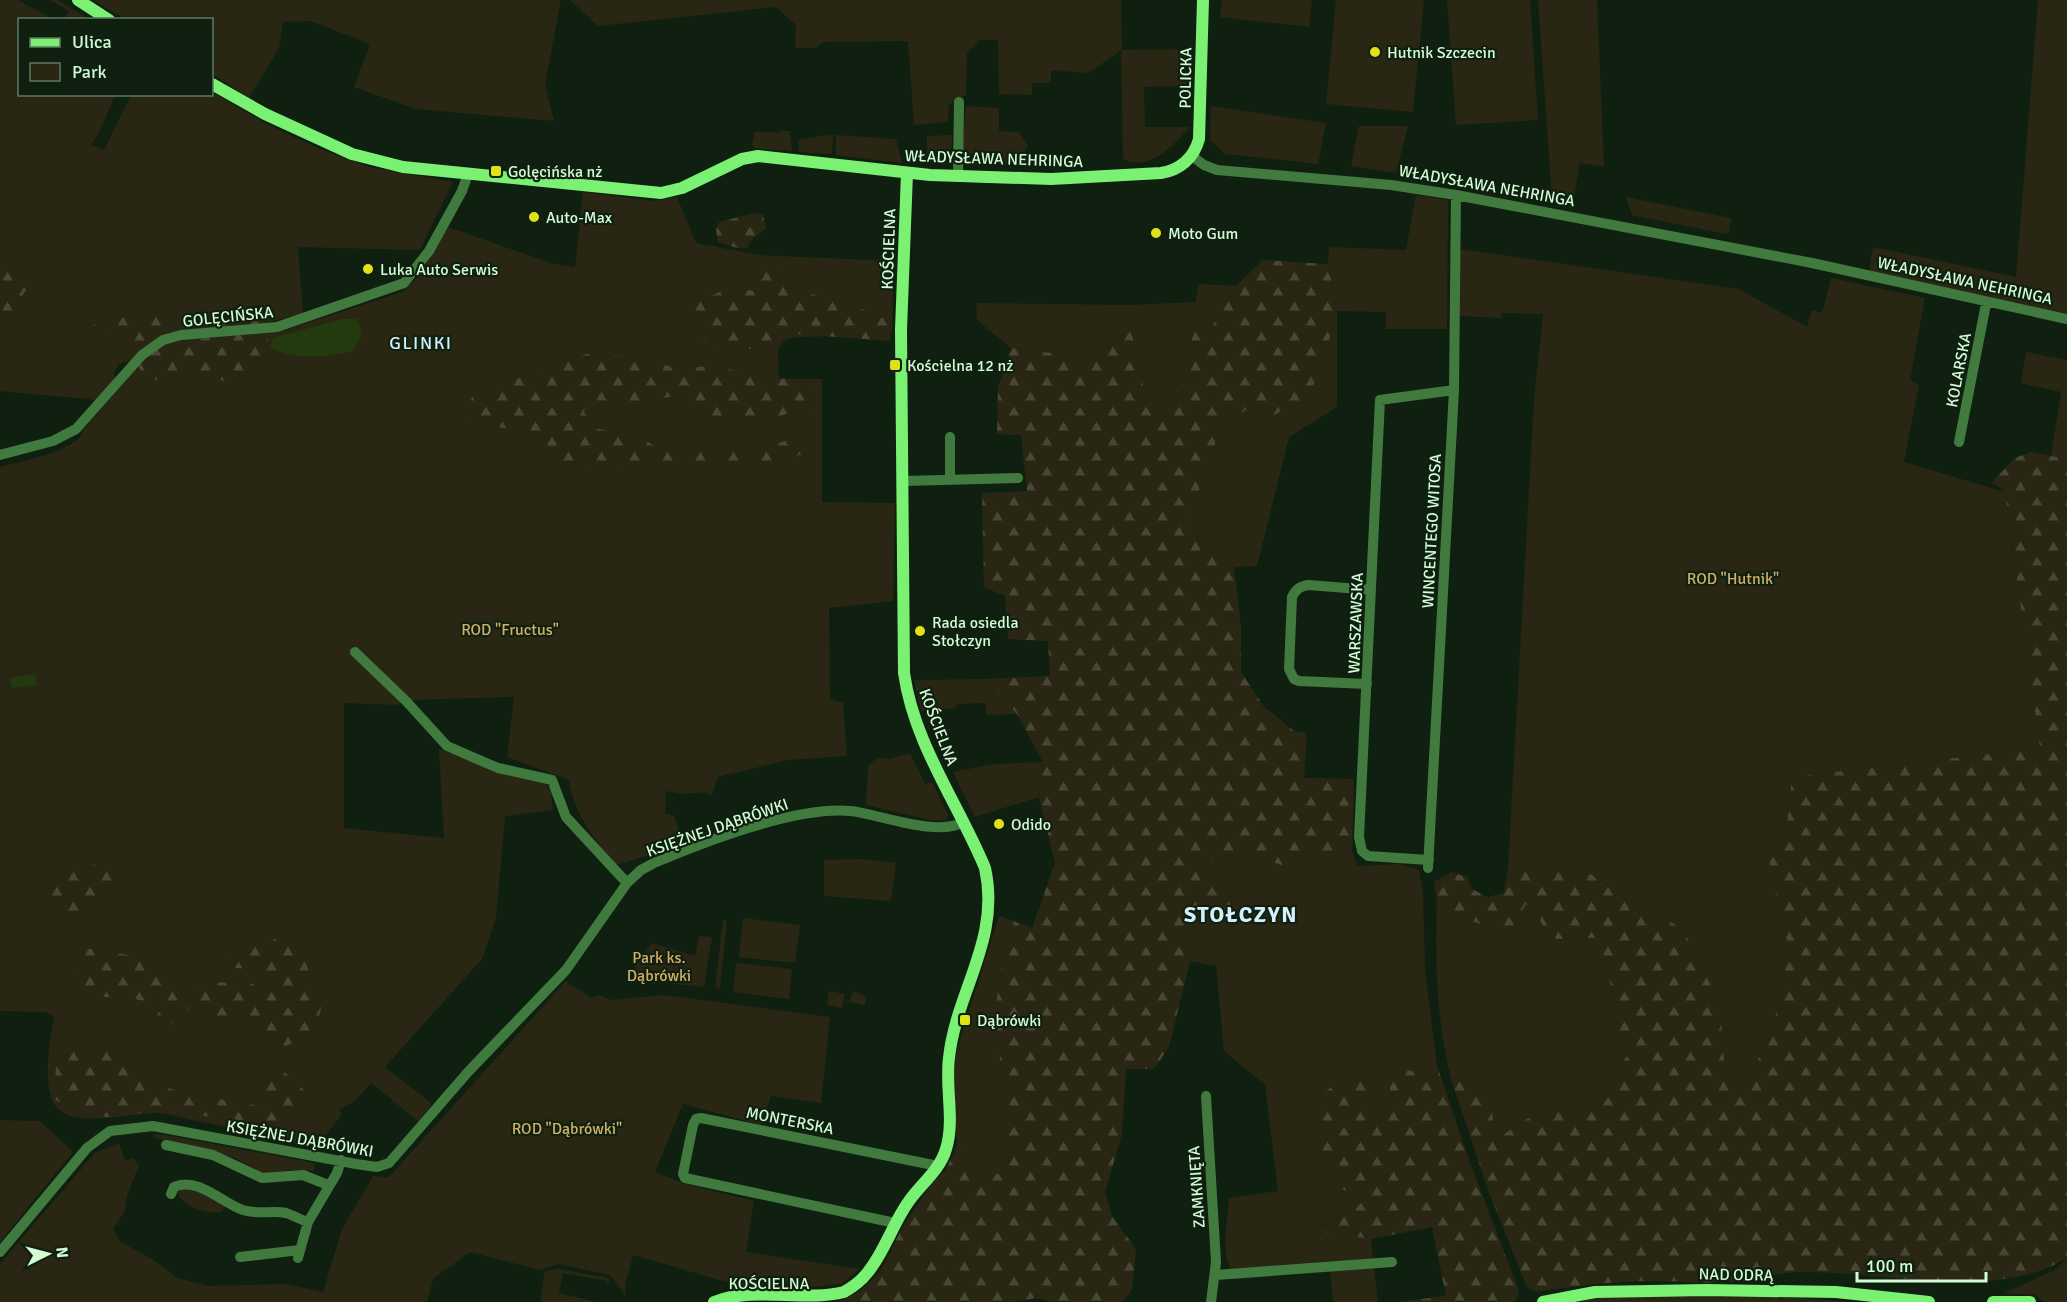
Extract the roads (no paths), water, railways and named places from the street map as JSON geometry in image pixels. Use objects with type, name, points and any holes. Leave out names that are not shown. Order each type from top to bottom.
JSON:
[{"type":"street","points":[[78,0],[106,18]]},
{"type":"street","name":"POLICKA","points":[[1192,156],[1199,139],[1201,119],[1203,0]]},
{"type":"street","name":"WŁADYSŁAWA NEHRINGA","points":[[213,85],[275,119],[367,159],[402,167],[662,193],[682,188],[742,159],[758,156],[907,173],[1051,179],[1161,173],[1177,168],[1192,156],[1204,165],[1217,170],[1390,185],[1456,195],[1812,263],[1986,304],[2067,320]]},
{"type":"street","points":[[958,176],[959,102]]},
{"type":"street","name":"KOŚCIELNA","points":[[714,1302],[736,1297],[811,1300],[842,1294],[868,1273],[895,1223],[938,1166],[949,1135],[948,1067],[951,1046],[982,948],[989,910],[989,887],[985,868],[928,751],[908,696],[903,652],[902,330],[907,173]]},
{"type":"street","name":"GOLĘCIŃSKA","points":[[0,455],[53,441],[76,429],[142,355],[163,340],[181,335],[277,327],[404,283],[429,251],[462,191],[468,174]]},
{"type":"street","name":"WINCENTEGO WITOSA","points":[[1429,864],[1454,390],[1456,195]]},
{"type":"street","name":"KOLARSKA","points":[[1959,442],[1986,304]]},
{"type":"street","name":"WARSZAWSKA","points":[[1429,864],[1368,856],[1360,845],[1380,400],[1454,390]]},
{"type":"street","points":[[950,437],[950,479]]},
{"type":"street","points":[[904,481],[1018,478]]},
{"type":"street","points":[[1367,684],[1294,679],[1289,669],[1292,597],[1295,590],[1309,585],[1371,590]]},
{"type":"street","points":[[355,652],[406,701],[447,746],[498,768],[552,780],[566,817],[627,883]]},
{"type":"street","name":"KSIĘŻNEJ DĄBRÓWKI","points":[[0,1252],[87,1148],[110,1131],[153,1126],[376,1167],[390,1164],[468,1072],[566,970],[627,883],[641,870],[664,859],[764,824],[815,812],[858,812],[932,827],[950,827],[963,822]]},
{"type":"street","name":"ZAMKNIĘTA","points":[[1206,1096],[1216,1275],[1210,1302]]},
{"type":"street","name":"MONTERSKA","points":[[895,1223],[686,1178],[683,1173],[696,1119],[701,1118],[938,1166]]},
{"type":"street","points":[[166,1145],[213,1155],[262,1178],[303,1175],[328,1185]]},
{"type":"street","points":[[240,1257],[299,1254],[308,1222],[337,1173],[341,1160]]},
{"type":"street","points":[[171,1194],[174,1186],[182,1184],[203,1189],[243,1210],[264,1215],[286,1214],[308,1222]]},
{"type":"street","points":[[1216,1275],[1392,1262]]},
{"type":"street","name":"NAD ODRĄ","points":[[1543,1302],[1595,1292],[1673,1290],[1836,1292],[1929,1302]]},
{"type":"street","points":[[1993,1302],[2030,1302]]},
{"type":"place","name":"Hutnik Szczecin","points":[[1375,52]]},
{"type":"place","name":"Golęcińska nż","points":[[496,171]]},
{"type":"place","name":"Auto-Max","points":[[534,217]]},
{"type":"place","name":"Moto Gum","points":[[1156,233]]},
{"type":"place","name":"Luka Auto Serwis","points":[[368,269]]},
{"type":"place","name":"Kościelna 12 nż","points":[[895,365]]},
{"type":"place","name":"Rada osiedla Stołczyn","points":[[920,631]]},
{"type":"place","name":"Odido","points":[[999,824]]},
{"type":"place","name":"Dąbrówki","points":[[965,1020]]},
{"type":"district","name":"GLINKI","points":[[421,343]]},
{"type":"district","name":"STOŁCZYN","points":[[1241,914]]},
{"type":"park label","name":"ROD \"Hutnik\"","points":[[1733,578]]},
{"type":"park label","name":"ROD \"Fructus\"","points":[[510,629]]},
{"type":"park label","name":"Park ks. Dąbrówki","points":[[659,966]]},
{"type":"park label","name":"ROD \"Dąbrówki\"","points":[[567,1128]]}]
